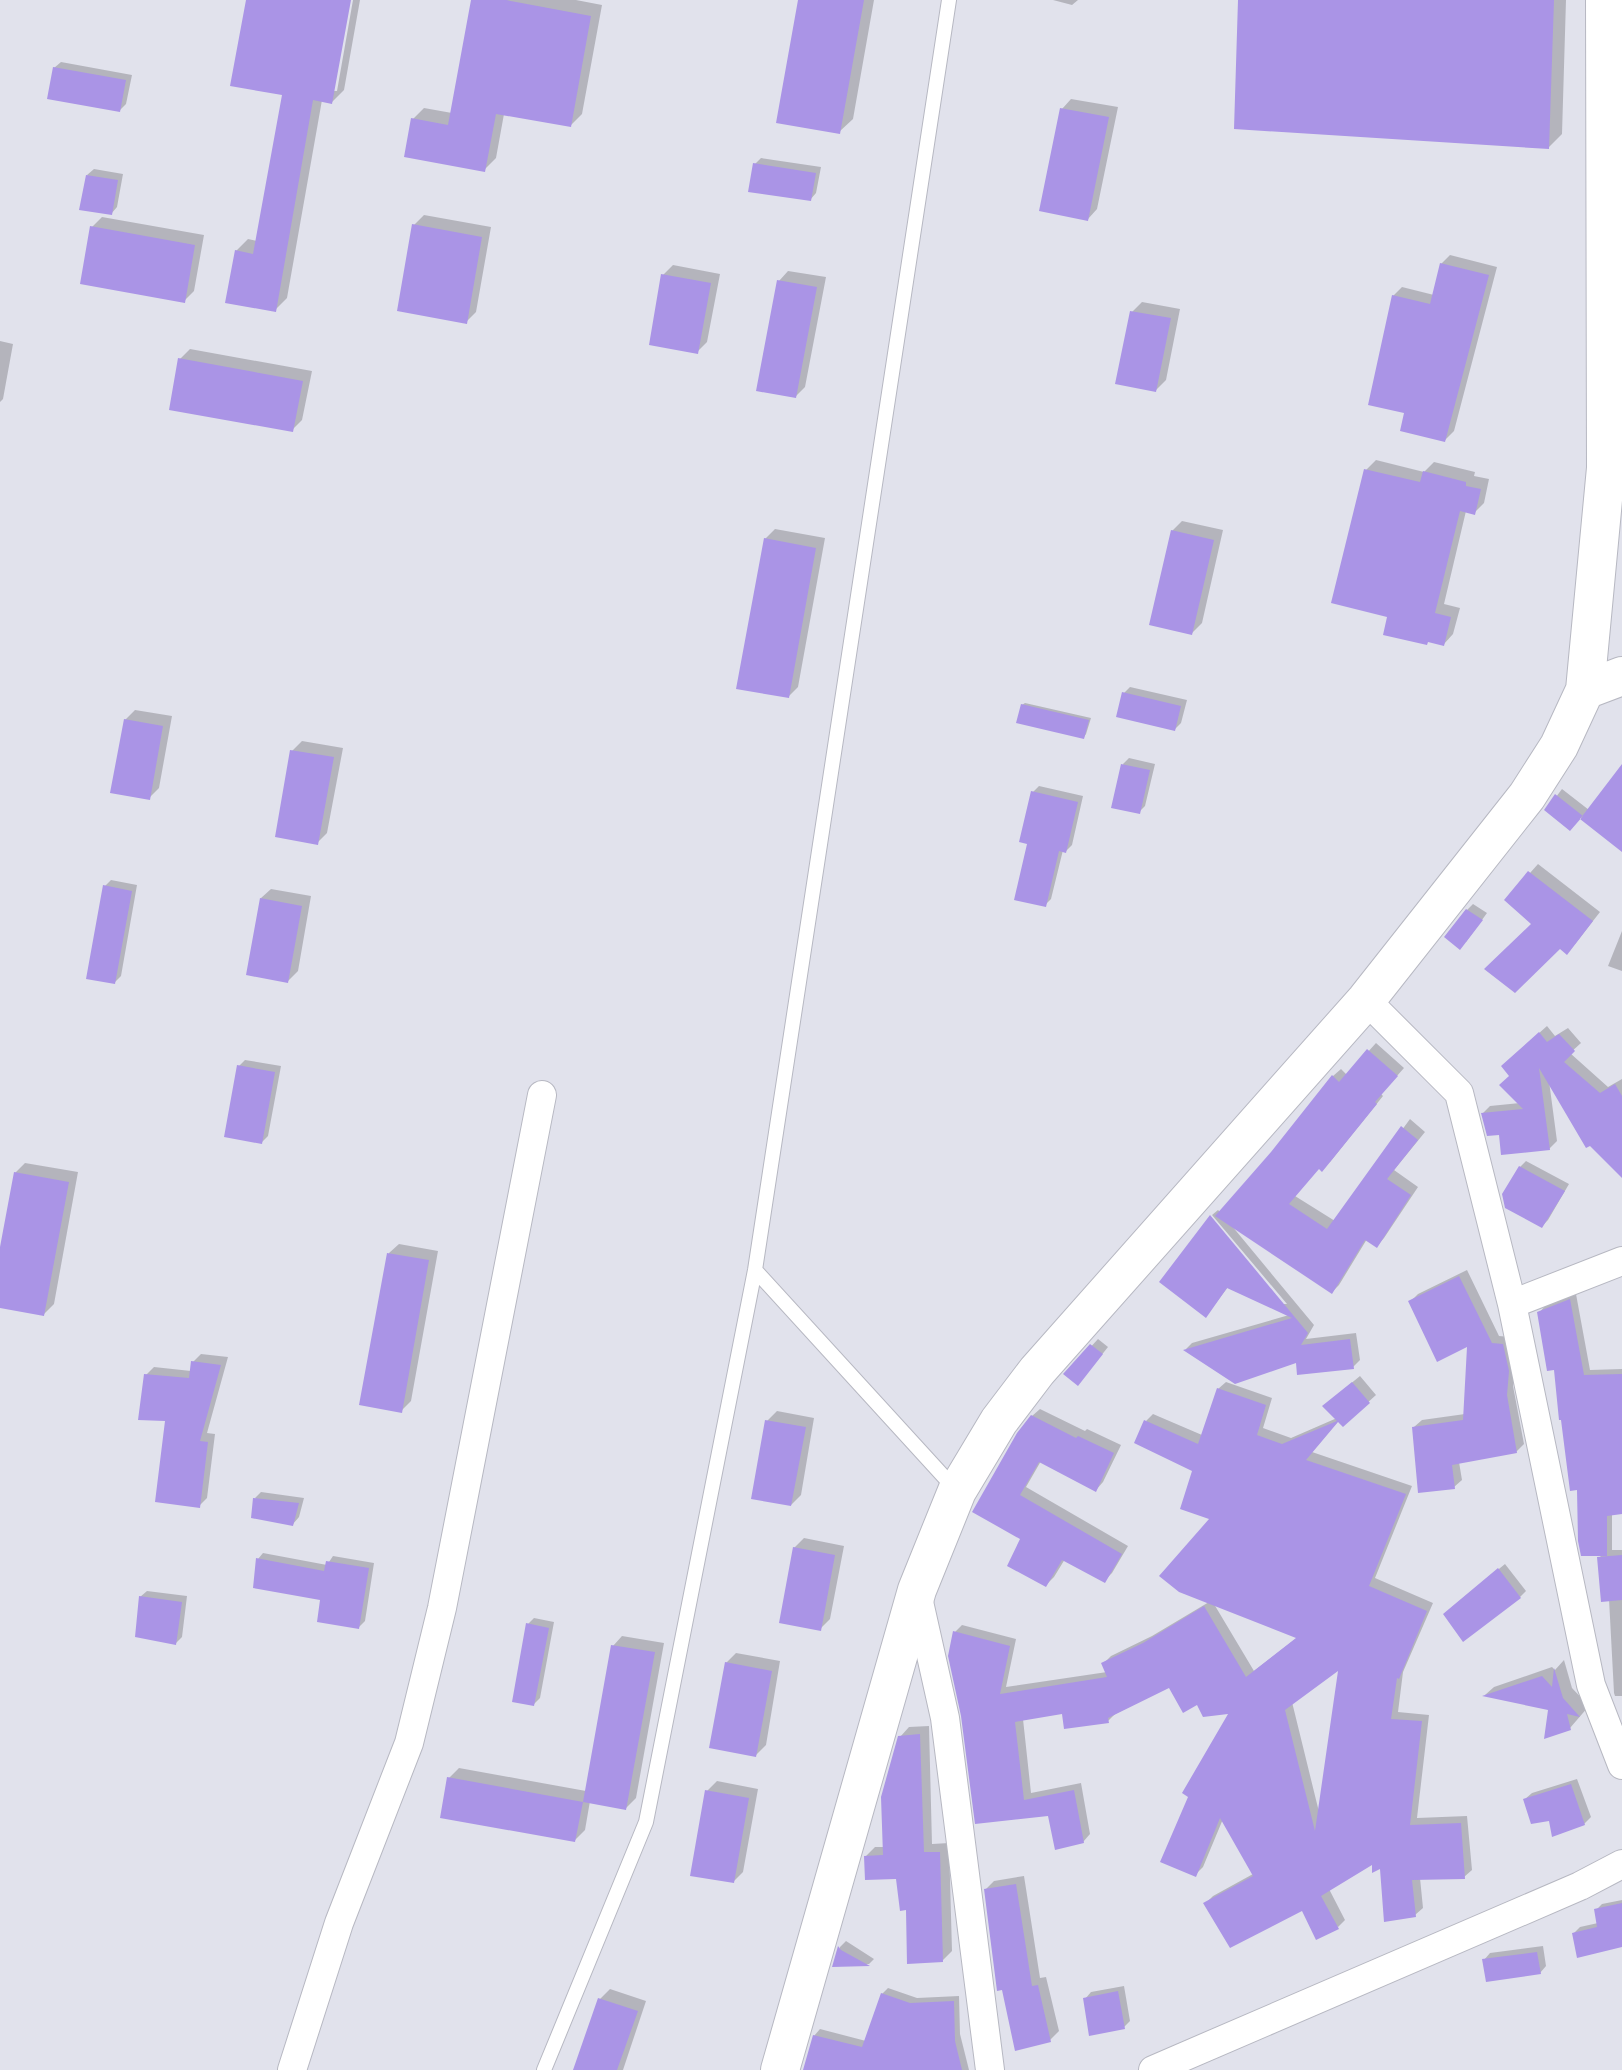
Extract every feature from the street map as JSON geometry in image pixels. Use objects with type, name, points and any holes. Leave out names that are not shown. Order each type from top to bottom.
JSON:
[{"type":"main road","points":[[780,2070],[917,1590],[957,1491],[999,1421],[1037,1371],[1366,1000],[1527,796],[1559,746],[1585,690],[1614,467],[1605,0]]},
{"type":"main road","points":[[1585,690],[1622,676]]},
{"type":"street","points":[[1366,1000],[1459,1093],[1512,1304],[1591,1685],[1622,1765]]},
{"type":"street","points":[[292,2070],[339,1923],[412,1730],[442,1608],[542,1095]]},
{"type":"street","points":[[1512,1304],[1622,1261]]},
{"type":"street","points":[[917,1590],[946,1718],[990,2070]]},
{"type":"street","points":[[1153,2070],[1580,1886],[1622,1864]]},
{"type":"lane","points":[[544,2070],[646,1822],[755,1270],[949,0]]},
{"type":"lane","points":[[755,1270],[957,1491]]},
{"type":"building","points":[[246,0],[351,0],[332,104],[313,100],[276,312],[225,303],[235,250],[253,254],[282,95],[230,86]]},
{"type":"building","points":[[471,0],[506,0],[591,16],[571,127],[496,114],[485,172],[404,157],[411,118],[448,125]]},
{"type":"building","points":[[798,0],[864,0],[840,134],[776,123]]},
{"type":"building","points":[[1238,0],[1554,0],[1549,149],[1234,129]]},
{"type":"building","points":[[53,67],[126,80],[120,112],[47,99]]},
{"type":"building","points":[[1060,108],[1109,117],[1088,221],[1039,211]]},
{"type":"building","points":[[753,163],[816,173],[811,201],[748,192]]},
{"type":"building","points":[[86,175],[118,180],[112,215],[79,210]]},
{"type":"building","points":[[412,224],[482,237],[467,324],[397,311]]},
{"type":"building","points":[[90,226],[195,245],[185,303],[80,284]]},
{"type":"building","points":[[1440,263],[1489,275],[1445,442],[1400,431],[1404,413],[1368,405],[1392,295],[1430,304]]},
{"type":"building","points":[[661,274],[711,283],[698,354],[649,345]]},
{"type":"building","points":[[777,280],[817,287],[796,398],[756,391]]},
{"type":"building","points":[[1130,311],[1171,318],[1156,392],[1115,384]]},
{"type":"building","points":[[178,358],[303,381],[293,432],[169,410]]},
{"type":"building","points":[[1364,469],[1420,482],[1423,471],[1466,482],[1466,486],[1481,489],[1475,515],[1460,511],[1435,613],[1451,617],[1444,646],[1383,635],[1387,617],[1331,603]]},
{"type":"building","points":[[1171,530],[1214,540],[1192,635],[1149,625]]},
{"type":"building","points":[[764,538],[816,548],[789,698],[736,689]]},
{"type":"building","points":[[1122,692],[1181,706],[1175,731],[1116,717]]},
{"type":"building","points":[[1021,704],[1089,720],[1084,739],[1016,723]]},
{"type":"building","points":[[124,719],[163,726],[150,800],[110,793]]},
{"type":"building","points":[[290,750],[334,757],[318,845],[275,837]]},
{"type":"building","points":[[1121,764],[1150,770],[1140,814],[1111,808]]},
{"type":"building","points":[[1622,764],[1622,852],[1580,819]]},
{"type":"building","points":[[1031,791],[1078,802],[1066,853],[1059,851],[1046,907],[1014,900],[1027,844],[1019,842]]},
{"type":"building","points":[[1555,794],[1583,816],[1570,831],[1544,810]]},
{"type":"building","points":[[1528,871],[1593,921],[1567,955],[1560,949],[1515,993],[1484,969],[1531,924],[1504,900]]},
{"type":"building","points":[[103,885],[132,891],[115,984],[86,979]]},
{"type":"building","points":[[260,898],[302,906],[288,983],[246,975]]},
{"type":"building","points":[[1466,909],[1483,920],[1460,950],[1444,937]]},
{"type":"building","points":[[1539,1032],[1547,1042],[1559,1034],[1575,1051],[1564,1062],[1600,1093],[1615,1084],[1622,1096],[1622,1178],[1590,1146],[1586,1148],[1539,1068],[1550,1150],[1501,1155],[1499,1135],[1487,1136],[1481,1113],[1523,1109],[1499,1085],[1509,1076],[1501,1066]]},
{"type":"building","points":[[1367,1049],[1398,1076],[1322,1172],[1319,1169],[1289,1204],[1327,1229],[1401,1126],[1418,1140],[1387,1179],[1411,1195],[1377,1248],[1365,1240],[1332,1294],[1215,1216],[1271,1152],[1332,1075],[1339,1082]]},
{"type":"building","points":[[237,1065],[275,1072],[262,1144],[224,1137]]},
{"type":"building","points":[[1519,1166],[1565,1191],[1542,1228],[1505,1208],[1502,1194]]},
{"type":"building","points":[[14,1172],[69,1182],[44,1316],[0,1308],[0,1247]]},
{"type":"building","points":[[1210,1215],[1308,1333],[1301,1345],[1350,1339],[1354,1369],[1297,1375],[1296,1363],[1235,1384],[1183,1350],[1292,1318],[1227,1288],[1206,1318],[1159,1282]]},
{"type":"building","points":[[387,1253],[429,1260],[402,1413],[359,1405]]},
{"type":"building","points":[[1459,1276],[1492,1343],[1503,1344],[1509,1371],[1507,1395],[1517,1453],[1452,1465],[1455,1489],[1418,1493],[1412,1427],[1463,1420],[1467,1347],[1437,1362],[1408,1301]]},
{"type":"building","points":[[1570,1299],[1584,1375],[1622,1374],[1622,1514],[1607,1516],[1607,1556],[1581,1556],[1577,1490],[1570,1491],[1554,1370],[1547,1371],[1537,1312]]},
{"type":"building","points":[[1090,1344],[1103,1354],[1078,1386],[1063,1374]]},
{"type":"building","points":[[191,1361],[221,1365],[200,1441],[208,1442],[200,1508],[155,1502],[165,1421],[138,1420],[144,1374],[189,1378]]},
{"type":"building","points":[[1352,1382],[1370,1403],[1343,1427],[1338,1422],[1306,1460],[1406,1494],[1369,1586],[1427,1611],[1399,1679],[1397,1678],[1391,1719],[1422,1721],[1410,1825],[1461,1823],[1465,1879],[1412,1880],[1416,1917],[1384,1922],[1380,1869],[1372,1873],[1372,1865],[1321,1896],[1339,1929],[1316,1940],[1302,1911],[1230,1948],[1203,1903],[1253,1876],[1220,1818],[1196,1877],[1160,1862],[1188,1797],[1182,1793],[1228,1714],[1203,1717],[1197,1705],[1183,1713],[1169,1688],[1108,1718],[1109,1723],[1064,1729],[1062,1714],[1015,1722],[1024,1800],[1074,1790],[1084,1843],[1055,1850],[1048,1816],[975,1824],[961,1716],[948,1656],[953,1631],[1010,1646],[1000,1694],[1107,1677],[1101,1663],[1143,1643],[1204,1606],[1246,1677],[1296,1638],[1179,1592],[1159,1576],[1209,1519],[1180,1509],[1192,1471],[1134,1443],[1144,1420],[1198,1444],[1217,1388],[1266,1405],[1257,1435],[1282,1444],[1337,1421],[1322,1406]],"holes":[[[1338,1671],[1315,1831],[1285,1710]]]},
{"type":"building","points":[[1031,1415],[1076,1438],[1078,1436],[1114,1453],[1096,1492],[1039,1462],[1020,1495],[1122,1554],[1105,1583],[1062,1560],[1046,1587],[1007,1566],[1020,1539],[972,1512],[1017,1433]]},
{"type":"building","points":[[765,1420],[806,1427],[791,1506],[751,1499]]},
{"type":"building","points":[[253,1498],[299,1503],[293,1526],[251,1518]]},
{"type":"building","points":[[793,1547],[835,1555],[821,1631],[779,1623]]},
{"type":"building","points":[[1622,1555],[1622,1600],[1601,1602],[1597,1557]]},
{"type":"building","points":[[256,1558],[324,1571],[326,1561],[369,1568],[359,1629],[317,1622],[320,1600],[253,1588]]},
{"type":"building","points":[[1498,1568],[1521,1598],[1463,1642],[1443,1614]]},
{"type":"building","points":[[139,1596],[182,1602],[176,1645],[135,1637]]},
{"type":"building","points":[[526,1623],[549,1628],[534,1706],[512,1702]]},
{"type":"building","points":[[611,1645],[655,1652],[626,1810],[583,1802]]},
{"type":"building","points":[[725,1662],[772,1671],[756,1757],[709,1748]]},
{"type":"building","points":[[1554,1668],[1563,1698],[1580,1717],[1567,1714],[1571,1730],[1544,1739],[1548,1710],[1482,1696],[1542,1676],[1552,1687]]},
{"type":"building","points":[[920,1734],[924,1852],[940,1852],[943,1962],[907,1964],[906,1910],[900,1911],[896,1879],[865,1880],[864,1856],[883,1855],[881,1797],[898,1736]]},
{"type":"building","points":[[447,1777],[583,1802],[575,1842],[440,1818]]},
{"type":"building","points":[[1571,1784],[1585,1825],[1552,1837],[1549,1821],[1531,1824],[1523,1799]]},
{"type":"building","points":[[705,1790],[749,1798],[734,1883],[690,1876]]},
{"type":"building","points":[[1016,1884],[1032,1986],[1038,1985],[1051,2042],[1015,2051],[1002,1990],[997,1991],[984,1889]]},
{"type":"building","points":[[1622,1903],[1622,1947],[1577,1958],[1572,1933],[1597,1927],[1594,1909]]},
{"type":"building","points":[[838,1946],[841,1950],[870,1966],[832,1967]]},
{"type":"building","points":[[1537,1952],[1541,1974],[1486,1982],[1482,1959]]},
{"type":"building","points":[[1118,1991],[1125,2029],[1089,2036],[1083,1998]]},
{"type":"building","points":[[881,1993],[910,2003],[954,2001],[955,2041],[962,2070],[803,2070],[813,2035],[862,2047]]},
{"type":"building","points":[[598,1998],[638,2011],[617,2070],[573,2070]]}]
